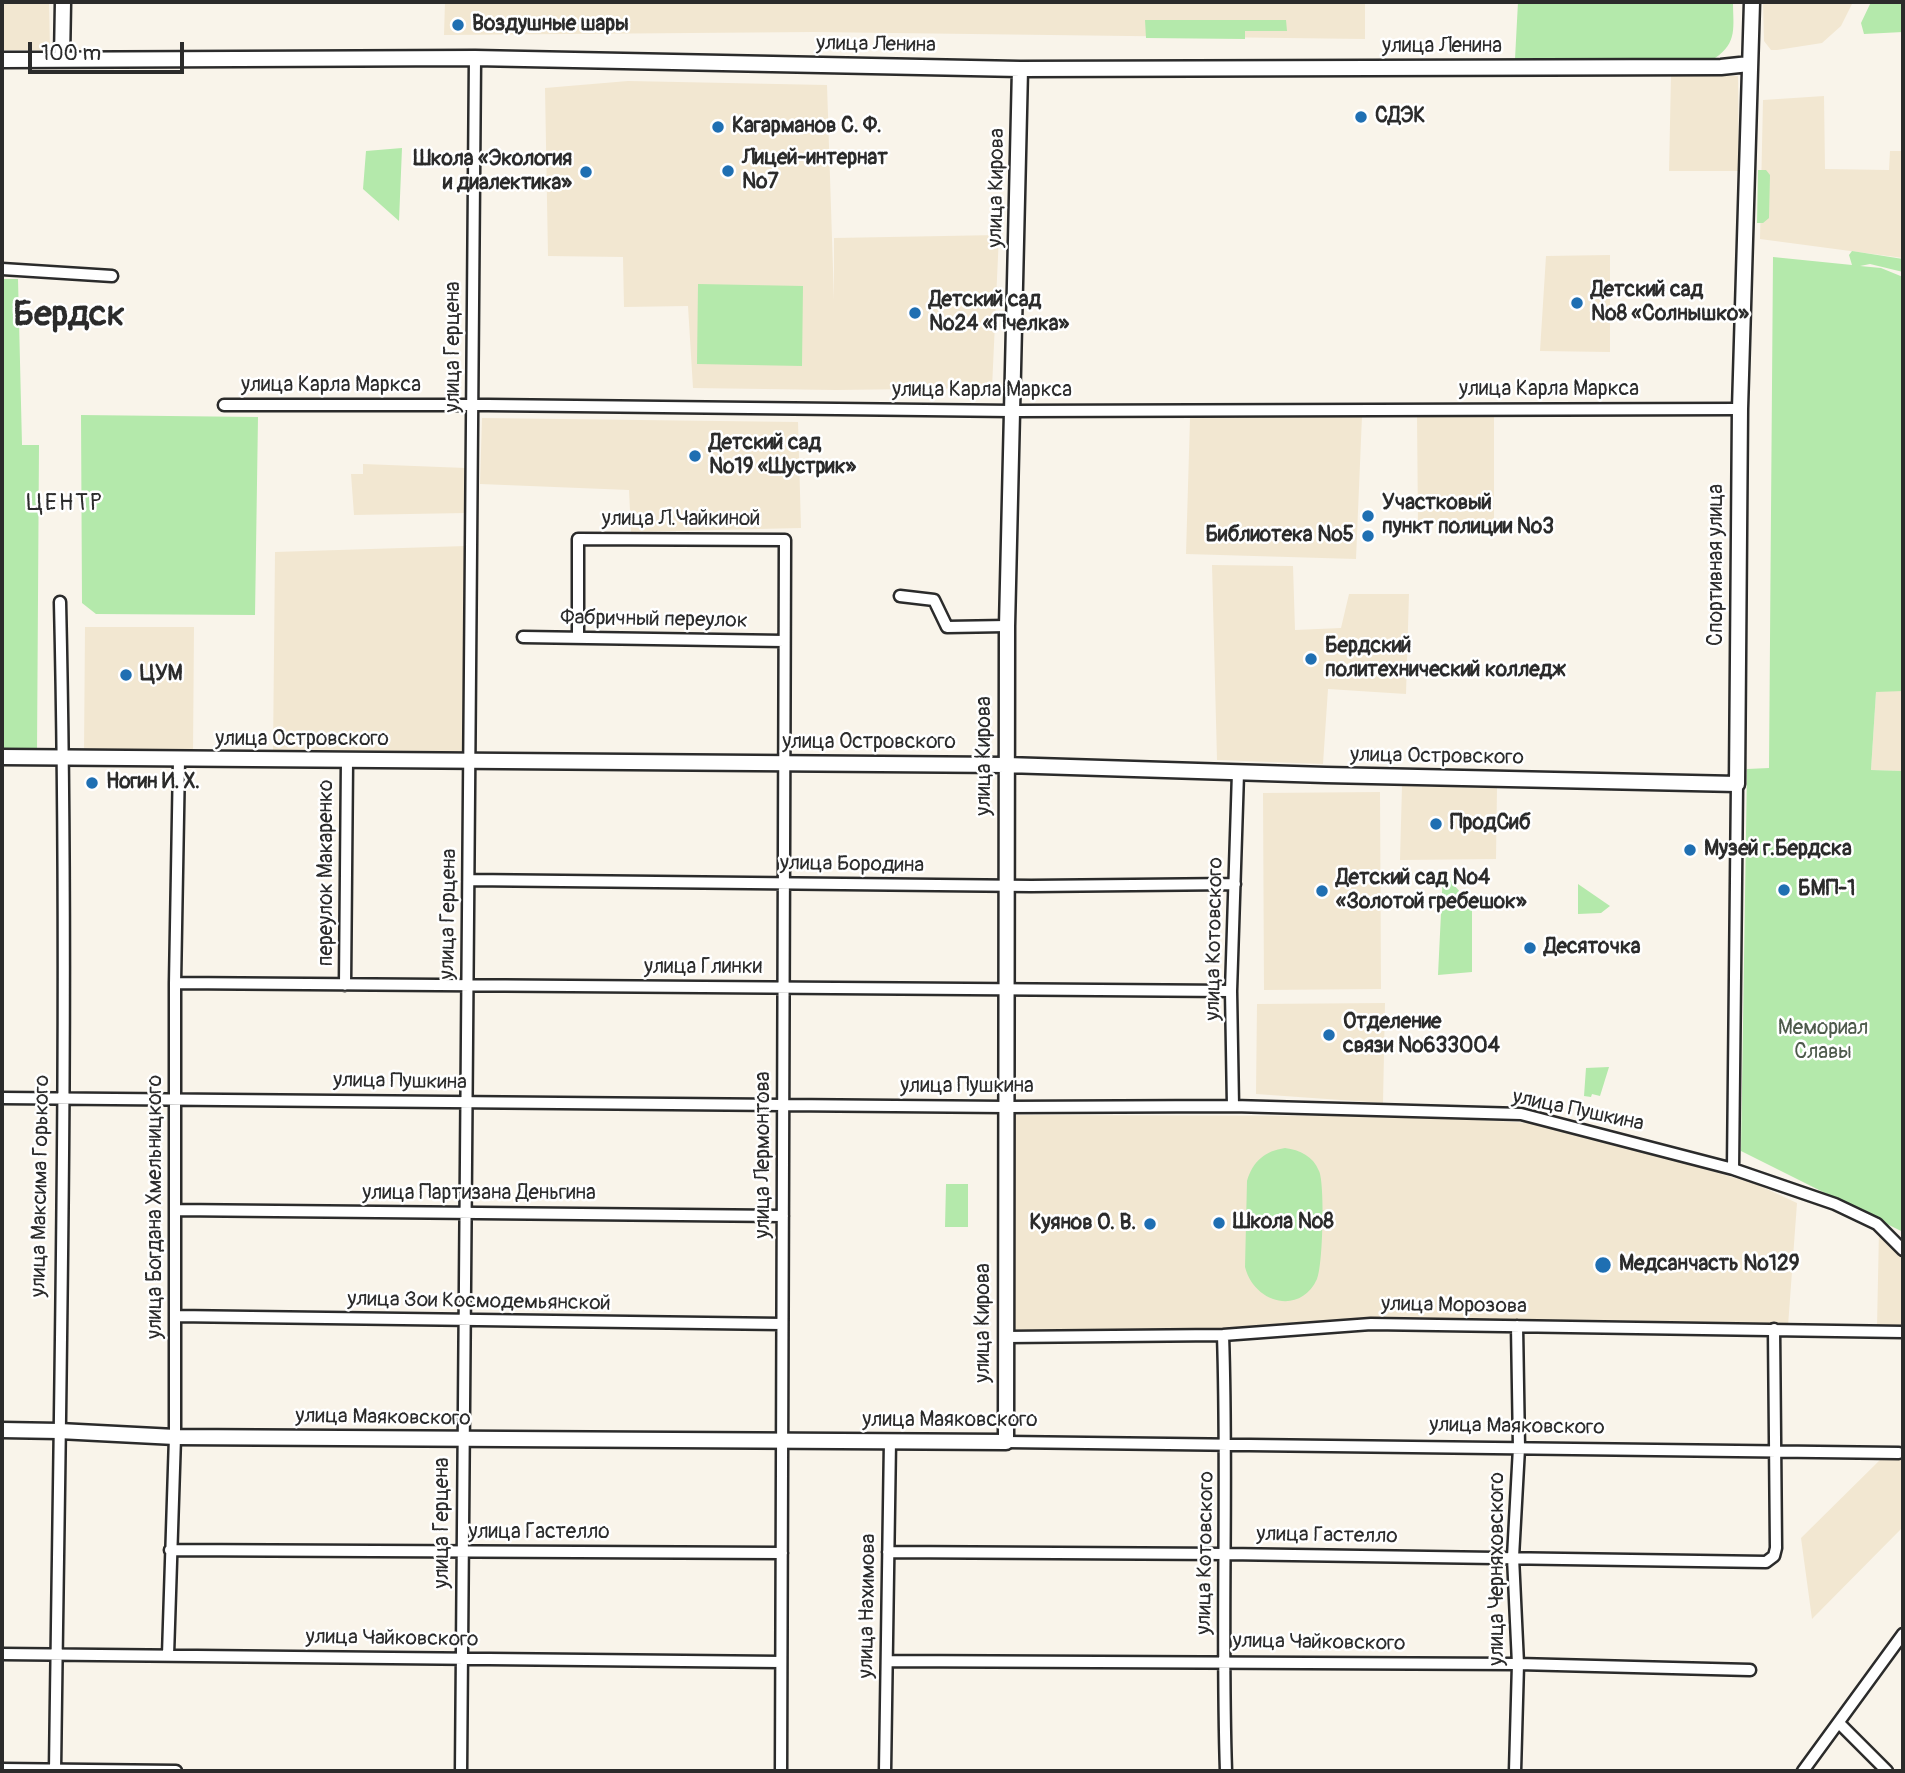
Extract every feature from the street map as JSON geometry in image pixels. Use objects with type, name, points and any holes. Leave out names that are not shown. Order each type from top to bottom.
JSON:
[{"type":"street","points":[[62,59],[63,2]]},
{"type":"street","name":"Спортивная улица","points":[[1733,1169],[1740,409],[1752,2]]},
{"type":"street","name":"улица Ленина","points":[[2,60],[475,58],[1020,69],[1698,67],[1749,64]]},
{"type":"street","name":"улица Герцена","points":[[461,1771],[475,58]]},
{"type":"street","name":"улица Кирова","points":[[1006,1442],[1007,626],[1020,69]]},
{"type":"street","points":[[2,270],[112,276]]},
{"type":"street","name":"улица Карла Маркса","points":[[224,405],[1013,411],[1740,409]]},
{"type":"street","name":"улица Л.Чайкиной","points":[[578,638],[578,539],[785,540]]},
{"type":"street","name":"улица Лермонтова","points":[[781,1771],[785,540]]},
{"type":"street","points":[[900,596],[934,600],[947,627],[1007,626]]},
{"type":"street","name":"улица Максима Горького","points":[[55,1771],[64,1098],[64,758],[60,602]]},
{"type":"street","name":"Фабричный переулок","points":[[523,637],[784,641]]},
{"type":"street","name":"улица Островского","points":[[2,757],[1006,765],[1737,785]]},
{"type":"street","name":"улица Богдана Хмельницкого","points":[[168,1655],[174,1437],[178,760]]},
{"type":"street","name":"переулок Макаренко","points":[[345,985],[347,761]]},
{"type":"street","name":"улица Котовского","points":[[1233,1106],[1231,991],[1238,773]]},
{"type":"street","name":"улица Бородина","points":[[468,880],[1006,886],[1235,884]]},
{"type":"street","name":"улица Глинки","points":[[175,983],[1231,991]]},
{"type":"street","name":"улица Пушкина","points":[[2,1098],[1006,1107],[1233,1106],[1521,1114],[1733,1169],[1835,1204],[1877,1224],[1903,1250]]},
{"type":"street","name":"улица Партизана Деньгина","points":[[175,1210],[783,1216]]},
{"type":"street","name":"улица Зои Космодемьянской","points":[[175,1316],[782,1324]]},
{"type":"street","name":"улица Морозова","points":[[1005,1337],[1223,1335],[1371,1324],[1903,1332]]},
{"type":"street","name":"улица Черняховского","points":[[1514,1771],[1518,1664],[1513,1557],[1519,1448],[1517,1326]]},
{"type":"street","points":[[1774,1329],[1775,1451]]},
{"type":"street","name":"улица Котовского","points":[[1223,1335],[1227,1444],[1223,1661],[1226,1771]]},
{"type":"street","name":"улица Маяковского","points":[[2,1430],[174,1437],[1227,1444],[1899,1453]]},
{"type":"street","name":"улица Нахимова","points":[[885,1771],[890,1441]]},
{"type":"street","name":"улица Гастелло","points":[[888,1552],[1513,1557],[1766,1562],[1774,1556],[1776,1548],[1775,1451]]},
{"type":"street","name":"улица Гастелло","points":[[170,1550],[782,1553]]},
{"type":"street","points":[[1803,1771],[1903,1634]]},
{"type":"street","name":"улица Чайковского","points":[[2,1654],[781,1662]]},
{"type":"street","name":"улица Чайковского","points":[[887,1661],[1518,1664],[1750,1670]]},
{"type":"street","points":[[1839,1723],[1887,1771]]},
{"type":"street","points":[[2,1769],[176,1771]]},
{"type":"shaded area","points":[[2,2],[49,2],[50,50],[2,50]]},
{"type":"shaded area","points":[[445,2],[1365,2],[1365,39],[814,32],[444,35]]},
{"type":"shaded area","points":[[1763,2],[1853,2],[1841,26],[1822,43],[1771,50],[1764,41]]},
{"type":"shaded area","points":[[1671,76],[1738,76],[1739,171],[1669,171]]},
{"type":"shaded area","name":"Лицей-интернат №7","points":[[628,81],[827,85],[834,300],[834,238],[999,235],[992,388],[693,388],[688,306],[624,307],[623,257],[548,256],[545,88]]},
{"type":"shaded area","points":[[1824,96],[1825,169],[1889,170],[1890,151],[1903,151],[1903,258],[1760,239],[1763,100]]},
{"type":"shaded area","name":"Детский сад №8 «Солнышко»","points":[[1610,255],[1610,352],[1540,351],[1546,256]]},
{"type":"shaded area","points":[[1494,415],[1494,527],[1418,525],[1417,416]]},
{"type":"shaded area","points":[[1362,416],[1356,559],[1186,554],[1190,418]]},
{"type":"shaded area","name":"Детский сад №19 «Шустрик»","points":[[482,418],[798,422],[801,528],[631,532],[629,490],[480,484]]},
{"type":"shaded area","points":[[363,464],[466,468],[466,513],[354,515],[351,474],[363,474]]},
{"type":"shaded area","points":[[466,546],[465,752],[273,753],[275,552]]},
{"type":"shaded area","name":"Бердский политехнический колледж","points":[[1212,565],[1293,566],[1295,630],[1341,628],[1349,594],[1409,594],[1406,694],[1328,689],[1323,764],[1217,760]]},
{"type":"shaded area","points":[[85,627],[194,627],[193,753],[84,752]]},
{"type":"shaded area","points":[[1876,691],[1903,691],[1903,771],[1871,770]]},
{"type":"shaded area","points":[[1402,786],[1497,788],[1496,859],[1400,860]]},
{"type":"shaded area","name":"Детский сад №4 «Золотой гребешок»","points":[[1380,792],[1381,989],[1264,990],[1263,793]]},
{"type":"shaded area","points":[[1385,1003],[1383,1103],[1256,1094],[1257,1004]]},
{"type":"shaded area","points":[[1013,1115],[1412,1116],[1549,1124],[1756,1184],[1797,1203],[1788,1326],[1110,1332],[1011,1330]]},
{"type":"shaded area","points":[[1879,1230],[1903,1254],[1903,1327],[1877,1327]]},
{"type":"shaded area","points":[[1903,1453],[1903,1527],[1812,1619],[1801,1538],[1884,1456]]},
{"type":"green space","points":[[1518,2],[1733,2],[1733,33],[1728,46],[1715,58],[1515,59]]},
{"type":"green space","points":[[1871,2],[1903,2],[1903,32],[1864,34],[1861,23]]},
{"type":"green space","points":[[1145,20],[1286,20],[1287,31],[1245,31],[1245,39],[1146,38]]},
{"type":"green space","points":[[402,148],[399,221],[363,189],[366,151]]},
{"type":"green space","points":[[1758,170],[1766,170],[1770,175],[1769,218],[1763,223],[1757,223]]},
{"type":"green space","name":"Мемориал Славы","points":[[1852,251],[1903,259],[1903,272],[1870,264],[1860,266],[1881,268],[1903,277],[1903,691],[1876,692],[1871,770],[1903,771],[1903,1232],[1741,1151],[1747,769],[1769,768],[1773,257],[1852,265],[1849,255]]},
{"type":"green space","points":[[2,279],[18,279],[22,445],[39,445],[37,751],[2,751]]},
{"type":"green space","points":[[698,284],[803,286],[802,366],[697,364]]},
{"type":"green space","points":[[81,415],[258,417],[255,615],[96,614],[82,603]]},
{"type":"green space","points":[[1443,872],[1472,906],[1472,972],[1438,975]]},
{"type":"green space","points":[[1578,884],[1610,906],[1601,913],[1578,914]]},
{"type":"green space","points":[[1609,1067],[1600,1096],[1584,1096],[1586,1068]]},
{"type":"green space","points":[[1285,1148],[1296,1150],[1313,1161],[1321,1179],[1323,1207],[1321,1259],[1317,1279],[1309,1291],[1300,1298],[1289,1301],[1267,1296],[1250,1279],[1245,1267],[1247,1181],[1261,1158]]},
{"type":"green space","points":[[946,1184],[968,1184],[968,1227],[945,1227]]},
{"type":"place","name":"Воздушные шары","points":[[458,25]]},
{"type":"place","name":"СДЭК","points":[[1361,117]]},
{"type":"place","name":"Кагарманов С. Ф.","points":[[718,127]]},
{"type":"place","name":"Лицей-интернат №7","points":[[728,171]]},
{"type":"place","name":"Школа «Экология и диалектика»","points":[[586,172]]},
{"type":"place","name":"Детский сад №8 «Солнышко»","points":[[1577,303]]},
{"type":"place","name":"Детский сад №24 «Пчелка»","points":[[915,313]]},
{"type":"place","name":"Детский сад №19 «Шустрик»","points":[[695,456]]},
{"type":"place","name":"Участковый пункт полиции №3","points":[[1368,516]]},
{"type":"place","name":"Библиотека №5","points":[[1368,536]]},
{"type":"place","name":"Бердский политехнический колледж","points":[[1311,659]]},
{"type":"place","name":"ЦУМ","points":[[126,675]]},
{"type":"place","name":"Ногин И. Х.","points":[[92,783]]},
{"type":"place","name":"ПродСиб","points":[[1436,824]]},
{"type":"place","name":"Музей г.Бердска","points":[[1690,850]]},
{"type":"place","name":"БМП-1","points":[[1784,890]]},
{"type":"place","name":"Детский сад №4 «Золотой гребешок»","points":[[1322,891]]},
{"type":"place","name":"Десяточка","points":[[1530,948]]},
{"type":"place","name":"Отделение связи №633004","points":[[1329,1035]]},
{"type":"place","name":"Школа №8","points":[[1219,1223]]},
{"type":"place","name":"Куянов О. В.","points":[[1150,1224]]},
{"type":"place","name":"Медсанчасть №129","points":[[1603,1265]]},
{"type":"district","name":"Бердск","points":[[69,316]]},
{"type":"district","name":"ЦЕНТР","points":[[65,504]]}]
